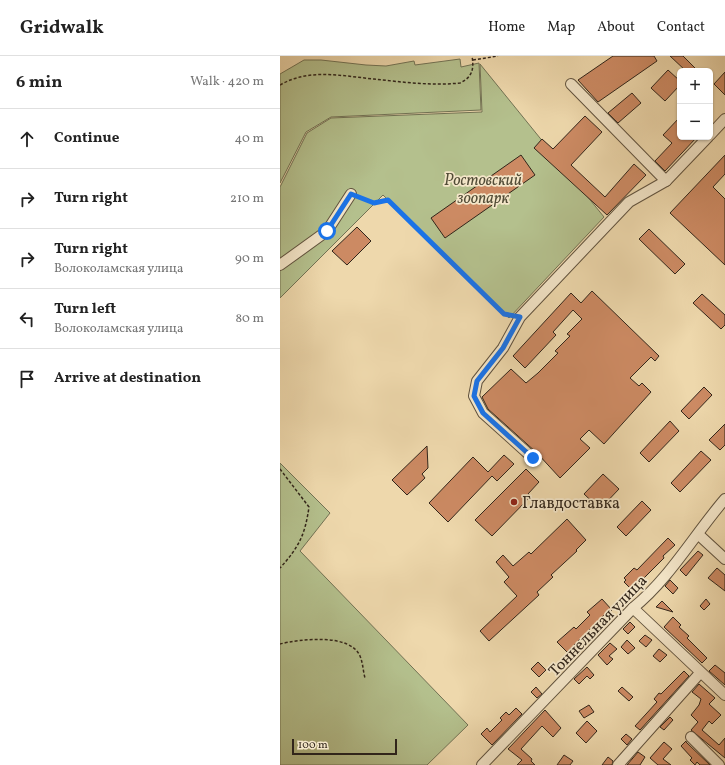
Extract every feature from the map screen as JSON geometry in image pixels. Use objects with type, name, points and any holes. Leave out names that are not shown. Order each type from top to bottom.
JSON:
[{"type":"street","points":[[571,84],[666,181]]},
{"type":"street","points":[[713,132],[725,119]]},
{"type":"street","points":[[533,458],[483,413],[474,396],[477,381],[503,348],[520,317],[629,202],[666,181],[705,140]]},
{"type":"street","points":[[280,265],[327,231],[351,194]]},
{"type":"street","name":"Тоннельная улица","points":[[482,765],[632,608],[648,595],[699,535],[725,499]]},
{"type":"street","points":[[699,535],[725,559]]},
{"type":"street","points":[[632,608],[725,695]]},
{"type":"street","points":[[618,765],[700,673]]},
{"type":"street","points":[[691,737],[719,765]]},
{"type":"path","points":[[280,85],[298,77],[318,74],[405,83],[460,83],[471,75],[473,67],[472,56]]},
{"type":"path","points":[[473,60],[498,56]]},
{"type":"path","points":[[351,194],[374,203],[388,200],[504,314],[520,317]]},
{"type":"path","points":[[280,469],[309,507],[305,531],[290,556],[280,568]]},
{"type":"path","points":[[280,644],[301,639],[348,644],[360,655],[365,678]]},
{"type":"green space","points":[[460,59],[461,67],[479,63],[481,110],[331,117],[306,132],[280,183],[280,74],[304,60],[321,60],[386,66],[414,61],[415,65]]},
{"type":"green space","name":"Ростовский зоопарк","points":[[480,64],[604,217],[509,318],[383,195],[280,298],[280,187],[307,133],[331,118],[482,112]]},
{"type":"green space","points":[[280,463],[330,513],[300,551],[468,725],[427,765],[280,765]]},
{"type":"building","points":[[613,56],[654,56],[657,61],[598,102],[578,80]]},
{"type":"building","points":[[670,56],[683,56],[695,68],[683,68]]},
{"type":"building","points":[[668,70],[677,78],[677,88],[665,101],[651,88]]},
{"type":"building","points":[[725,72],[725,95],[714,84]]},
{"type":"building","points":[[632,93],[641,103],[618,123],[608,113]]},
{"type":"building","points":[[585,116],[602,132],[571,165],[605,197],[634,164],[646,175],[607,215],[534,148],[542,139],[553,149]]},
{"type":"building","points":[[677,120],[677,140],[694,140],[665,171],[655,161],[672,143],[663,135]]},
{"type":"building","points":[[521,155],[535,175],[445,238],[431,218]]},
{"type":"building","points":[[725,155],[725,174],[713,187],[725,199],[725,265],[670,213]]},
{"type":"building","points":[[357,227],[371,241],[347,265],[332,251]]},
{"type":"building","points":[[649,229],[685,264],[675,274],[639,239]]},
{"type":"building","points":[[592,291],[659,356],[655,361],[651,357],[630,378],[639,386],[642,383],[651,392],[604,444],[589,430],[580,439],[590,448],[560,478],[537,453],[488,409],[482,397],[511,369],[526,383],[538,373],[558,353],[555,351],[570,336],[567,334],[582,319],[573,310],[553,332],[556,335],[525,368],[513,356],[571,293],[581,303]]},
{"type":"building","points":[[702,294],[725,315],[725,325],[721,329],[693,303]]},
{"type":"building","points":[[704,387],[712,395],[689,419],[681,411]]},
{"type":"building","points":[[670,421],[679,431],[649,462],[640,453]]},
{"type":"building","points":[[725,424],[725,445],[720,450],[709,440]]},
{"type":"building","points":[[427,446],[428,468],[422,474],[425,478],[407,495],[392,480]]},
{"type":"building","points":[[701,451],[711,460],[680,492],[671,483]]},
{"type":"building","points":[[504,455],[514,464],[497,481],[492,476],[448,522],[429,503],[473,457],[488,472]]},
{"type":"building","points":[[526,469],[539,482],[528,494],[531,496],[492,536],[475,520]]},
{"type":"building","points":[[603,474],[619,489],[600,509],[584,494]]},
{"type":"building","points":[[642,501],[651,510],[626,536],[617,527]]},
{"type":"building","points":[[567,519],[586,540],[576,550],[577,551],[551,575],[553,577],[537,592],[539,595],[489,641],[480,631],[517,596],[504,582],[509,577],[496,562],[503,555],[513,566],[529,552],[531,554]]},
{"type":"building","points":[[668,538],[675,545],[632,590],[624,582],[626,580],[624,578],[634,568],[637,570]]},
{"type":"building","points":[[698,551],[703,555],[686,576],[680,570]]},
{"type":"building","points":[[717,568],[725,575],[725,591],[708,578]]},
{"type":"building","points":[[670,580],[678,588],[673,594],[665,586]]},
{"type":"building","points":[[602,599],[612,610],[607,615],[605,614],[567,652],[557,642],[574,627],[576,629],[590,615],[587,612]]},
{"type":"building","points":[[706,599],[710,604],[704,610],[700,606]]},
{"type":"building","points":[[662,601],[673,612],[656,607]]},
{"type":"building","points":[[673,617],[681,625],[679,627],[689,636],[687,638],[707,658],[702,663],[664,627]]},
{"type":"building","points":[[630,622],[635,627],[628,634],[623,629]]},
{"type":"building","points":[[645,635],[652,640],[646,647],[639,641]]},
{"type":"building","points":[[627,640],[635,648],[628,654],[621,647]]},
{"type":"building","points":[[610,643],[617,649],[609,656],[613,659],[607,665],[598,655]]},
{"type":"building","points":[[659,649],[667,655],[660,662],[653,656]]},
{"type":"building","points":[[538,662],[546,670],[539,677],[531,669]]},
{"type":"building","points":[[715,665],[725,673],[725,685],[709,671]]},
{"type":"building","points":[[587,667],[594,675],[590,679],[587,676],[579,684],[574,679]]},
{"type":"building","points":[[684,671],[689,676],[640,730],[635,726],[657,702],[654,699],[659,693],[661,694]]},
{"type":"building","points":[[699,684],[715,698],[709,704],[721,715],[712,724],[709,721],[702,730],[719,745],[725,738],[725,758],[691,730],[698,722],[691,715],[699,705],[701,699],[692,692]]},
{"type":"building","points":[[536,687],[542,694],[537,698],[531,692]]},
{"type":"building","points":[[622,687],[633,697],[629,701],[618,691]]},
{"type":"building","points":[[589,705],[594,712],[584,718],[579,711]]},
{"type":"building","points":[[516,708],[522,714],[492,745],[481,734],[487,728],[490,732],[502,720],[500,718],[506,712],[509,715]]},
{"type":"building","points":[[545,710],[561,728],[553,737],[542,726],[521,749],[532,759],[531,761],[535,765],[517,765],[522,760],[508,749]]},
{"type":"building","points":[[670,717],[673,720],[664,730],[660,727]]},
{"type":"building","points":[[587,721],[597,731],[586,743],[576,733]]},
{"type":"building","points":[[626,734],[632,739],[627,745],[621,739]]},
{"type":"building","points":[[686,741],[710,765],[700,765],[697,762],[695,765],[690,760],[692,758],[681,746]]},
{"type":"building","points":[[664,742],[672,749],[663,759],[671,765],[658,765],[650,758]]},
{"type":"building","points":[[638,752],[645,757],[640,765],[627,765]]},
{"type":"building","points":[[564,755],[573,761],[570,765],[557,765]]},
{"type":"building","points":[[608,757],[613,761],[612,765],[602,765]]},
{"type":"place","name":"Главдоставка","points":[[514,502]]},
{"type":"route","points":[[327,231],[351,194],[374,203],[388,200],[504,314],[520,317],[510,332],[503,348],[477,381],[474,396],[483,413],[533,458]]}]
